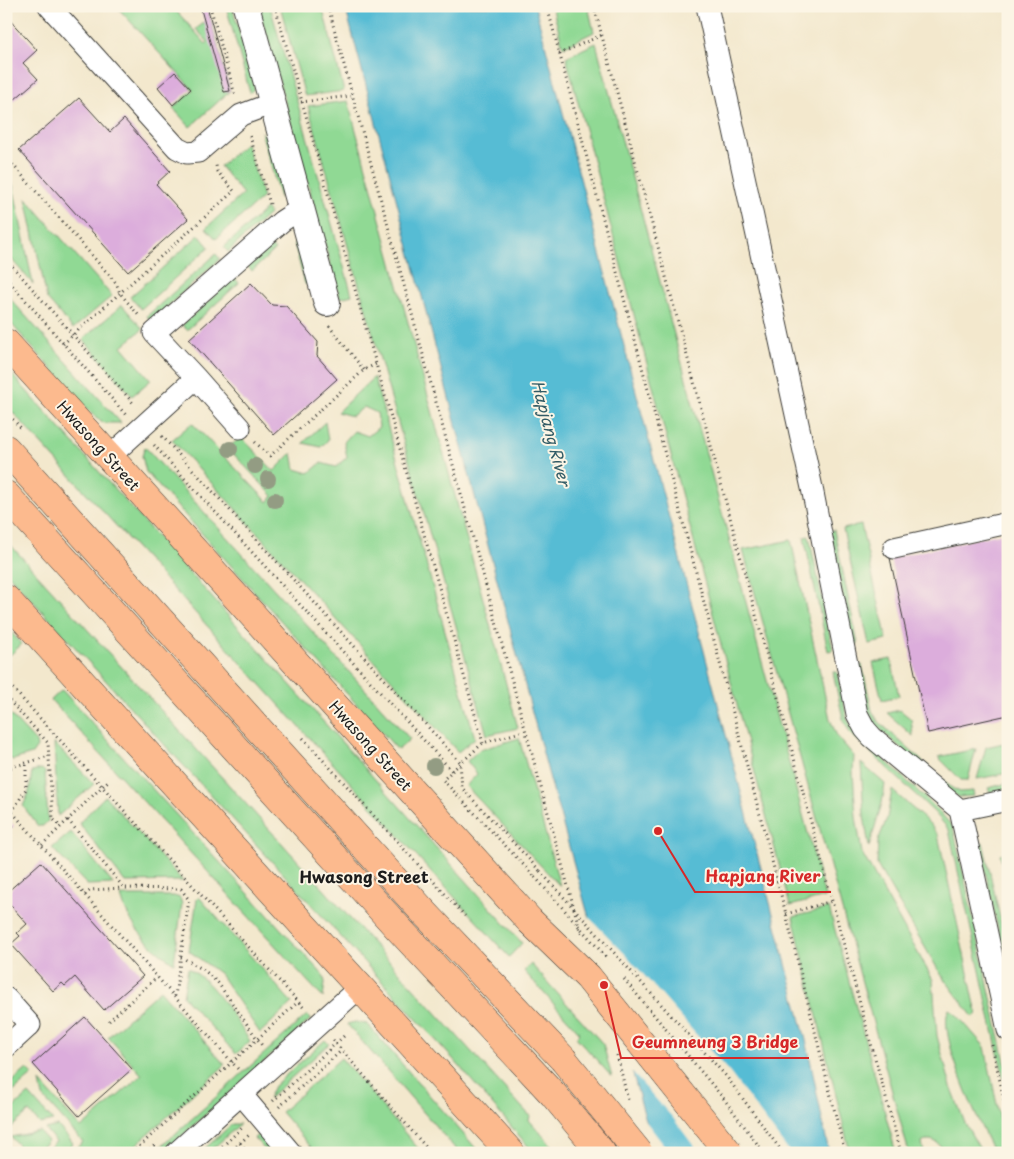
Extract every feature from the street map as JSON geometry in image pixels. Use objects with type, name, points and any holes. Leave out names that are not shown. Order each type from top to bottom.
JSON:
[{"type":"main road","name":"Hwasong Street","points":[[6,343],[108,458],[530,921],[588,977],[729,1153]]},
{"type":"main road","points":[[6,449],[420,908],[563,1059],[639,1153]]},
{"type":"main road","points":[[6,495],[392,922],[553,1094],[602,1153]]},
{"type":"main road","points":[[6,598],[511,1153]]},
{"type":"street","points":[[49,6],[177,148],[187,153],[198,152],[241,115],[274,103]]},
{"type":"street","points":[[246,6],[327,303]]},
{"type":"street","points":[[707,6],[812,488],[857,714],[872,737],[960,810],[1000,1036]]},
{"type":"street","points":[[240,428],[154,333],[282,221],[302,208]]},
{"type":"street","points":[[108,458],[196,378]]},
{"type":"street","points":[[894,548],[1008,523]]},
{"type":"street","points":[[960,810],[1008,800]]},
{"type":"street","points":[[176,1153],[360,987]]},
{"type":"street","points":[[6,998],[30,1025],[6,1047]]},
{"type":"street","points":[[241,1094],[291,1153]]},
{"type":"path","points":[[274,6],[482,743]]},
{"type":"path","points":[[328,6],[581,935]]},
{"type":"path","points":[[546,6],[786,914],[846,1153]]},
{"type":"path","points":[[594,6],[901,1153]]},
{"type":"path","points":[[559,54],[602,35]]},
{"type":"path","points":[[228,99],[235,94]]},
{"type":"path","points":[[301,102],[351,96]]},
{"type":"path","points":[[241,140],[249,134]]},
{"type":"path","points":[[6,157],[116,282],[120,293],[154,333]]},
{"type":"path","points":[[63,344],[234,192],[217,171],[217,163]]},
{"type":"path","points":[[6,259],[73,334],[144,425],[452,771]]},
{"type":"path","points":[[6,278],[63,344],[144,425],[460,762],[462,788],[726,1076],[783,1153]]},
{"type":"path","points":[[240,428],[270,456],[364,370],[376,364]]},
{"type":"path","points":[[6,681],[336,1043],[431,1153]]},
{"type":"path","points":[[6,697],[48,743],[53,819],[61,827]]},
{"type":"path","points":[[524,730],[482,743],[443,780],[535,877]]},
{"type":"path","points":[[6,769],[49,756]]},
{"type":"path","points":[[12,812],[26,789],[26,763]]},
{"type":"path","points":[[42,845],[110,779]]},
{"type":"path","points":[[6,805],[238,1070]]},
{"type":"path","points":[[68,820],[124,888]]},
{"type":"path","points":[[85,895],[91,890],[124,888],[181,889],[189,900],[174,997]]},
{"type":"path","points":[[786,914],[832,901]]},
{"type":"path","points":[[181,957],[204,970],[218,982],[264,1047]]},
{"type":"path","points":[[109,1021],[157,977]]},
{"type":"path","points":[[132,1153],[298,1002]]},
{"type":"path","points":[[229,1153],[261,1118],[344,1036]]},
{"type":"path","points":[[1000,1036],[1008,1118]]},
{"type":"path","points":[[215,1153],[261,1118],[342,1050]]},
{"type":"path","points":[[616,1050],[629,1101]]},
{"type":"path","points":[[240,1143],[248,1153]]},
{"type":"green space","points":[[120,6],[172,6],[206,44],[208,42],[196,29],[205,22],[207,6],[230,91],[190,127],[173,108],[193,90],[118,8]]},
{"type":"green space","points":[[226,6],[232,6],[254,84],[254,89],[250,93]]},
{"type":"green space","points":[[258,6],[270,6],[352,295],[340,298]]},
{"type":"green space","points":[[280,6],[322,6],[344,91],[305,96]]},
{"type":"green space","points":[[552,6],[588,6],[594,32],[563,47]]},
{"type":"green space","points":[[596,43],[825,897],[790,906],[566,57]]},
{"type":"green space","points":[[348,101],[518,728],[487,735],[308,106]]},
{"type":"green space","points":[[261,131],[269,140],[282,188],[280,198]]},
{"type":"green space","points":[[246,143],[263,197],[216,239],[206,228],[243,194],[220,166]]},
{"type":"green space","points":[[6,177],[13,185],[33,284],[6,253]]},
{"type":"green space","points":[[26,198],[112,296],[73,329],[47,299]]},
{"type":"green space","points":[[267,208],[269,214],[228,252],[224,247]]},
{"type":"green space","points":[[199,235],[209,247],[141,309],[130,297]]},
{"type":"green space","points":[[294,243],[298,245],[308,277],[307,284],[305,284]]},
{"type":"green space","points":[[270,244],[275,250],[252,271],[247,266]]},
{"type":"green space","points":[[216,254],[220,259],[151,321],[147,316]]},
{"type":"green space","points":[[234,277],[239,283],[187,330],[182,325]]},
{"type":"green space","points":[[6,294],[121,423],[104,423],[92,414],[6,318]]},
{"type":"green space","points":[[122,305],[143,329],[122,346],[151,380],[132,396],[83,339]]},
{"type":"green space","points":[[6,368],[522,943],[509,957],[6,405]]},
{"type":"green space","points":[[374,377],[475,738],[458,752],[172,440],[192,423],[268,502],[273,496],[228,448],[241,437],[274,471],[292,453],[295,469],[309,473],[321,463],[336,467],[347,457],[344,442],[354,431],[368,436],[379,427],[377,413],[364,407],[352,416],[337,412]]},
{"type":"green space","points":[[325,422],[328,440],[321,447],[303,443]]},
{"type":"green space","points":[[145,447],[410,739],[398,750],[146,472],[142,456]]},
{"type":"green space","points":[[861,525],[887,640],[869,644],[843,529]]},
{"type":"green space","points":[[834,530],[858,644],[853,645],[829,531]]},
{"type":"green space","points":[[809,536],[833,650],[828,651],[804,537]]},
{"type":"green space","points":[[6,540],[530,1116],[529,1120],[558,1153],[534,1153],[454,1060],[6,572]]},
{"type":"green space","points":[[791,540],[830,719],[837,736],[854,756],[853,772],[856,817],[862,853],[933,980],[937,1036],[951,1087],[965,1123],[982,1153],[946,1153],[938,1143],[926,1140],[922,1143],[924,1153],[909,1153],[743,550]]},
{"type":"green space","points":[[6,627],[22,644],[10,655],[6,651]]},
{"type":"green space","points":[[891,659],[899,696],[882,700],[873,663]]},
{"type":"green space","points":[[862,665],[872,711],[879,722],[952,788],[960,792],[973,791],[974,796],[959,797],[949,791],[875,725],[868,712],[857,666]]},
{"type":"green space","points":[[833,672],[837,672],[847,718],[854,731],[938,810],[953,827],[1008,1075],[1008,1098],[949,830],[935,813],[850,733],[843,719]]},
{"type":"green space","points":[[62,690],[323,975],[325,982],[323,998],[51,700]]},
{"type":"green space","points":[[6,710],[36,742],[37,747],[32,754],[13,760],[6,757]]},
{"type":"green space","points":[[900,710],[911,719],[913,736],[887,713]]},
{"type":"green space","points":[[519,738],[560,886],[466,786],[477,774],[467,761],[479,750]]},
{"type":"green space","points":[[1008,742],[1008,773],[977,779],[986,747]]},
{"type":"green space","points":[[54,743],[94,784],[58,816]]},
{"type":"green space","points":[[976,749],[968,780],[961,780],[938,757]]},
{"type":"green space","points":[[861,763],[885,784],[882,803],[869,847],[864,816]]},
{"type":"green space","points":[[42,769],[45,772],[48,821],[43,826],[38,826],[23,806],[29,792],[32,771]]},
{"type":"green space","points":[[1008,783],[1008,788],[990,792],[988,788]]},
{"type":"green space","points":[[892,790],[929,823],[938,835],[977,1014],[973,1017],[940,973],[877,865],[878,841],[887,818]]},
{"type":"green space","points":[[105,796],[183,881],[125,882],[79,823]]},
{"type":"green space","points":[[71,832],[113,884],[87,885],[52,848]]},
{"type":"green space","points":[[983,842],[1008,953],[1008,974],[979,843]]},
{"type":"green space","points":[[1008,852],[1008,892],[1000,854]]},
{"type":"green space","points":[[121,896],[174,896],[180,898],[182,904],[174,963],[141,934],[124,907]]},
{"type":"green space","points":[[199,897],[292,1003],[260,1033],[220,974],[189,951],[197,899]]},
{"type":"green space","points":[[829,908],[896,1153],[850,1153],[793,917]]},
{"type":"green space","points":[[531,964],[603,1044],[612,1077],[576,1037],[580,1033],[524,971]]},
{"type":"green space","points":[[188,968],[207,982],[215,991],[250,1041],[236,1054],[183,996]]},
{"type":"green space","points":[[160,990],[225,1065],[127,1153],[71,1153],[83,1142],[43,1097],[40,1082],[81,1128],[142,1075],[108,1037]]},
{"type":"green space","points":[[949,1009],[957,1015],[985,1047],[1007,1153],[994,1153],[962,1081],[948,1038],[946,1021]]},
{"type":"green space","points":[[307,1015],[311,1019],[163,1153],[154,1153]]},
{"type":"green space","points":[[355,1022],[367,1024],[480,1153],[459,1153],[347,1024]]},
{"type":"green space","points":[[325,1040],[329,1044],[268,1099],[274,1086]]},
{"type":"green space","points":[[341,1058],[422,1153],[316,1153],[281,1112]]},
{"type":"green space","points":[[27,1069],[33,1075],[6,1098],[6,1087]]},
{"type":"green space","points":[[29,1094],[53,1121],[40,1124],[29,1112],[6,1132],[6,1114]]},
{"type":"green space","points":[[232,1124],[240,1124],[208,1153],[200,1153]]},
{"type":"green space","points":[[58,1126],[73,1143],[62,1153],[43,1153],[56,1142],[45,1129]]},
{"type":"green space","points":[[39,1131],[48,1141],[35,1153],[25,1153],[11,1137]]},
{"type":"green space","points":[[258,1135],[274,1153],[268,1153],[254,1138]]},
{"type":"water","points":[[345,6],[535,6],[807,1044],[829,1153],[655,1153],[548,772]]},
{"type":"pier","points":[[584,912],[628,957],[730,1073],[790,1153],[699,1153],[673,1118],[629,1069]]},
{"type":"pier","points":[[642,1118],[647,1123],[670,1153],[652,1153]]},
{"type":"building","points":[[200,6],[207,6],[230,91],[224,92]]},
{"type":"building","points":[[6,16],[37,50],[23,63],[38,79],[6,107]]},
{"type":"building","points":[[175,72],[191,89],[173,105],[158,87]]},
{"type":"building","points":[[79,98],[110,132],[124,119],[170,171],[156,184],[188,219],[128,272],[19,150]]},
{"type":"building","points":[[251,283],[272,305],[286,306],[318,342],[317,356],[337,379],[274,435],[189,339]]},
{"type":"building","points":[[1008,532],[1008,715],[928,733],[890,558]]},
{"type":"building","points":[[6,818],[14,826],[6,833]]},
{"type":"building","points":[[41,862],[143,976],[104,1010],[75,977],[65,986],[62,983],[53,991],[11,944],[20,936],[17,933],[27,924],[6,900],[6,893]]},
{"type":"building","points":[[85,1017],[132,1069],[79,1116],[33,1064]]},
{"type":"place","name":"Hapjang River","points":[[658,831]]},
{"type":"place","name":"Geumneung 3 Bridge","points":[[604,985]]},
{"type":"district","name":"Hwasong Street","points":[[364,877]]}]
